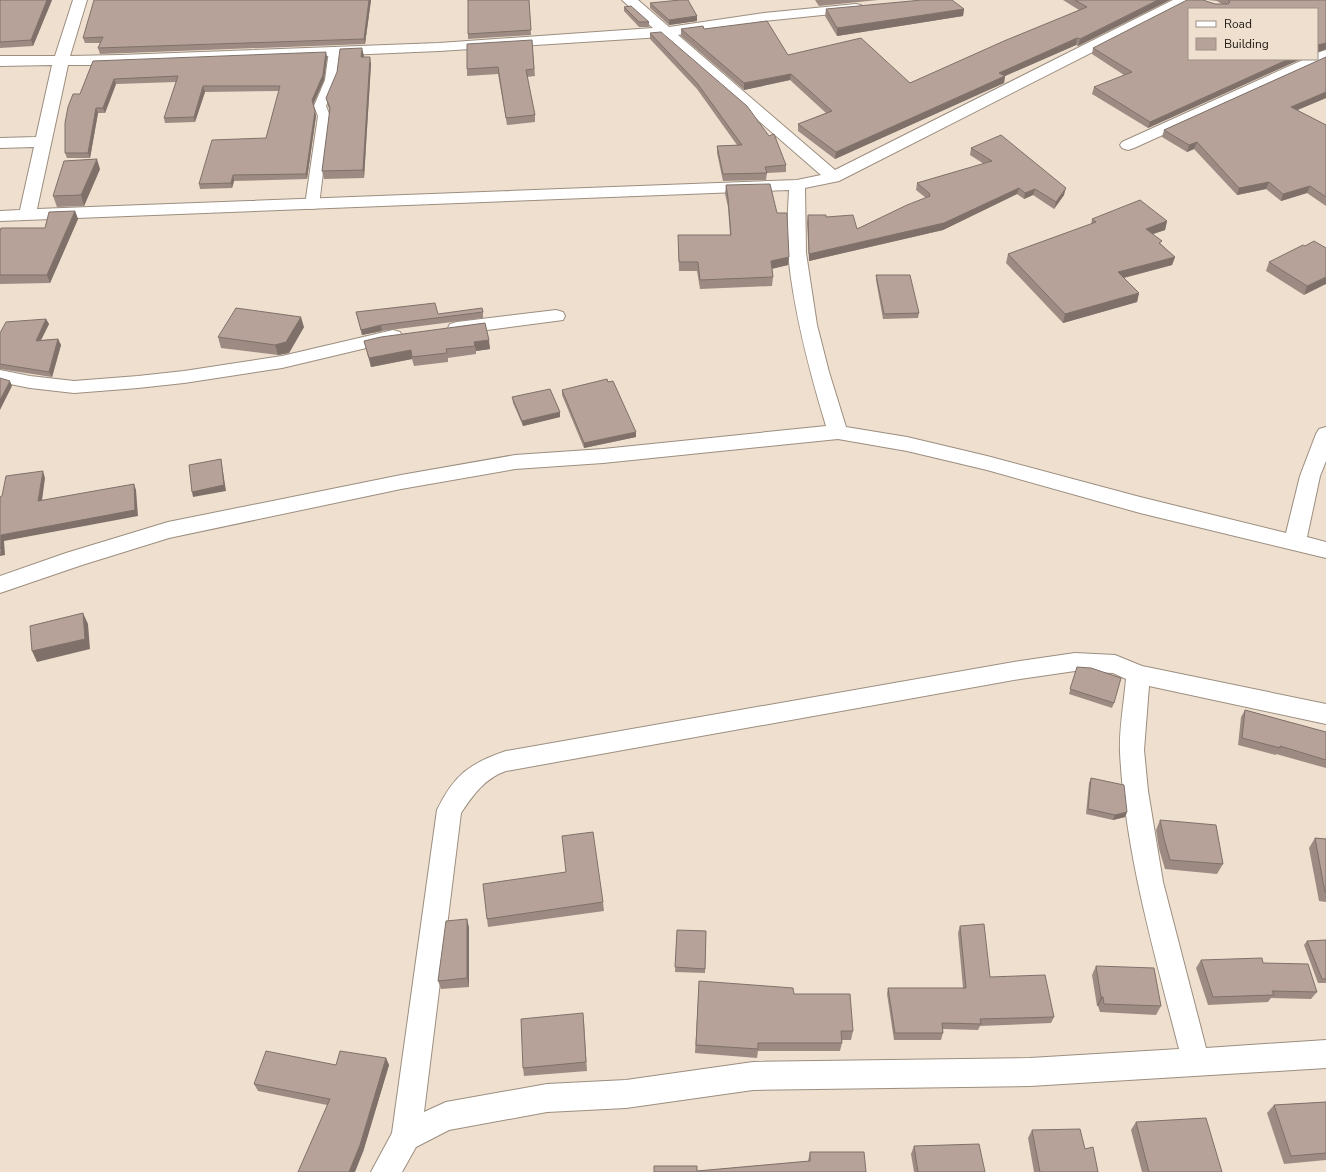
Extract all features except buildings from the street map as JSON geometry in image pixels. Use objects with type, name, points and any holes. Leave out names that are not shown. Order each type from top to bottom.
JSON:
[{"type":"street","points":[[27,216],[61,60],[80,0]]},
{"type":"street","points":[[630,0],[833,177]]},
{"type":"street","points":[[0,216],[797,185],[833,177],[1184,0]]},
{"type":"street","points":[[0,61],[120,60],[439,47],[667,32],[764,17],[874,6]]},
{"type":"street","points":[[1128,145],[1306,61],[1326,74]]},
{"type":"street","points":[[0,143],[44,142]]},
{"type":"street","points":[[797,185],[797,253],[808,325],[819,372],[838,432]]},
{"type":"street","points":[[443,330],[556,316]]},
{"type":"street","points":[[0,376],[74,388],[138,382],[184,377],[282,362],[382,338],[412,334]]},
{"type":"street","points":[[0,585],[74,559],[168,530],[401,482],[515,462],[603,456],[838,432],[907,444],[987,463],[1140,505],[1295,541],[1326,550]]},
{"type":"street","points":[[1295,541],[1310,476],[1326,434]]},
{"type":"street","points":[[386,1172],[406,1137],[449,810],[472,777],[488,767],[506,761],[1075,662],[1116,664],[1138,674],[1326,714]]},
{"type":"street","points":[[1138,674],[1132,750],[1137,798],[1150,882],[1196,1062]]},
{"type":"street","points":[[406,1137],[446,1116],[547,1098],[626,1094],[753,1076],[1030,1072],[1326,1054]]},
{"type":"lane","points":[[312,205],[324,116],[320,106],[331,80],[335,51]]}]
